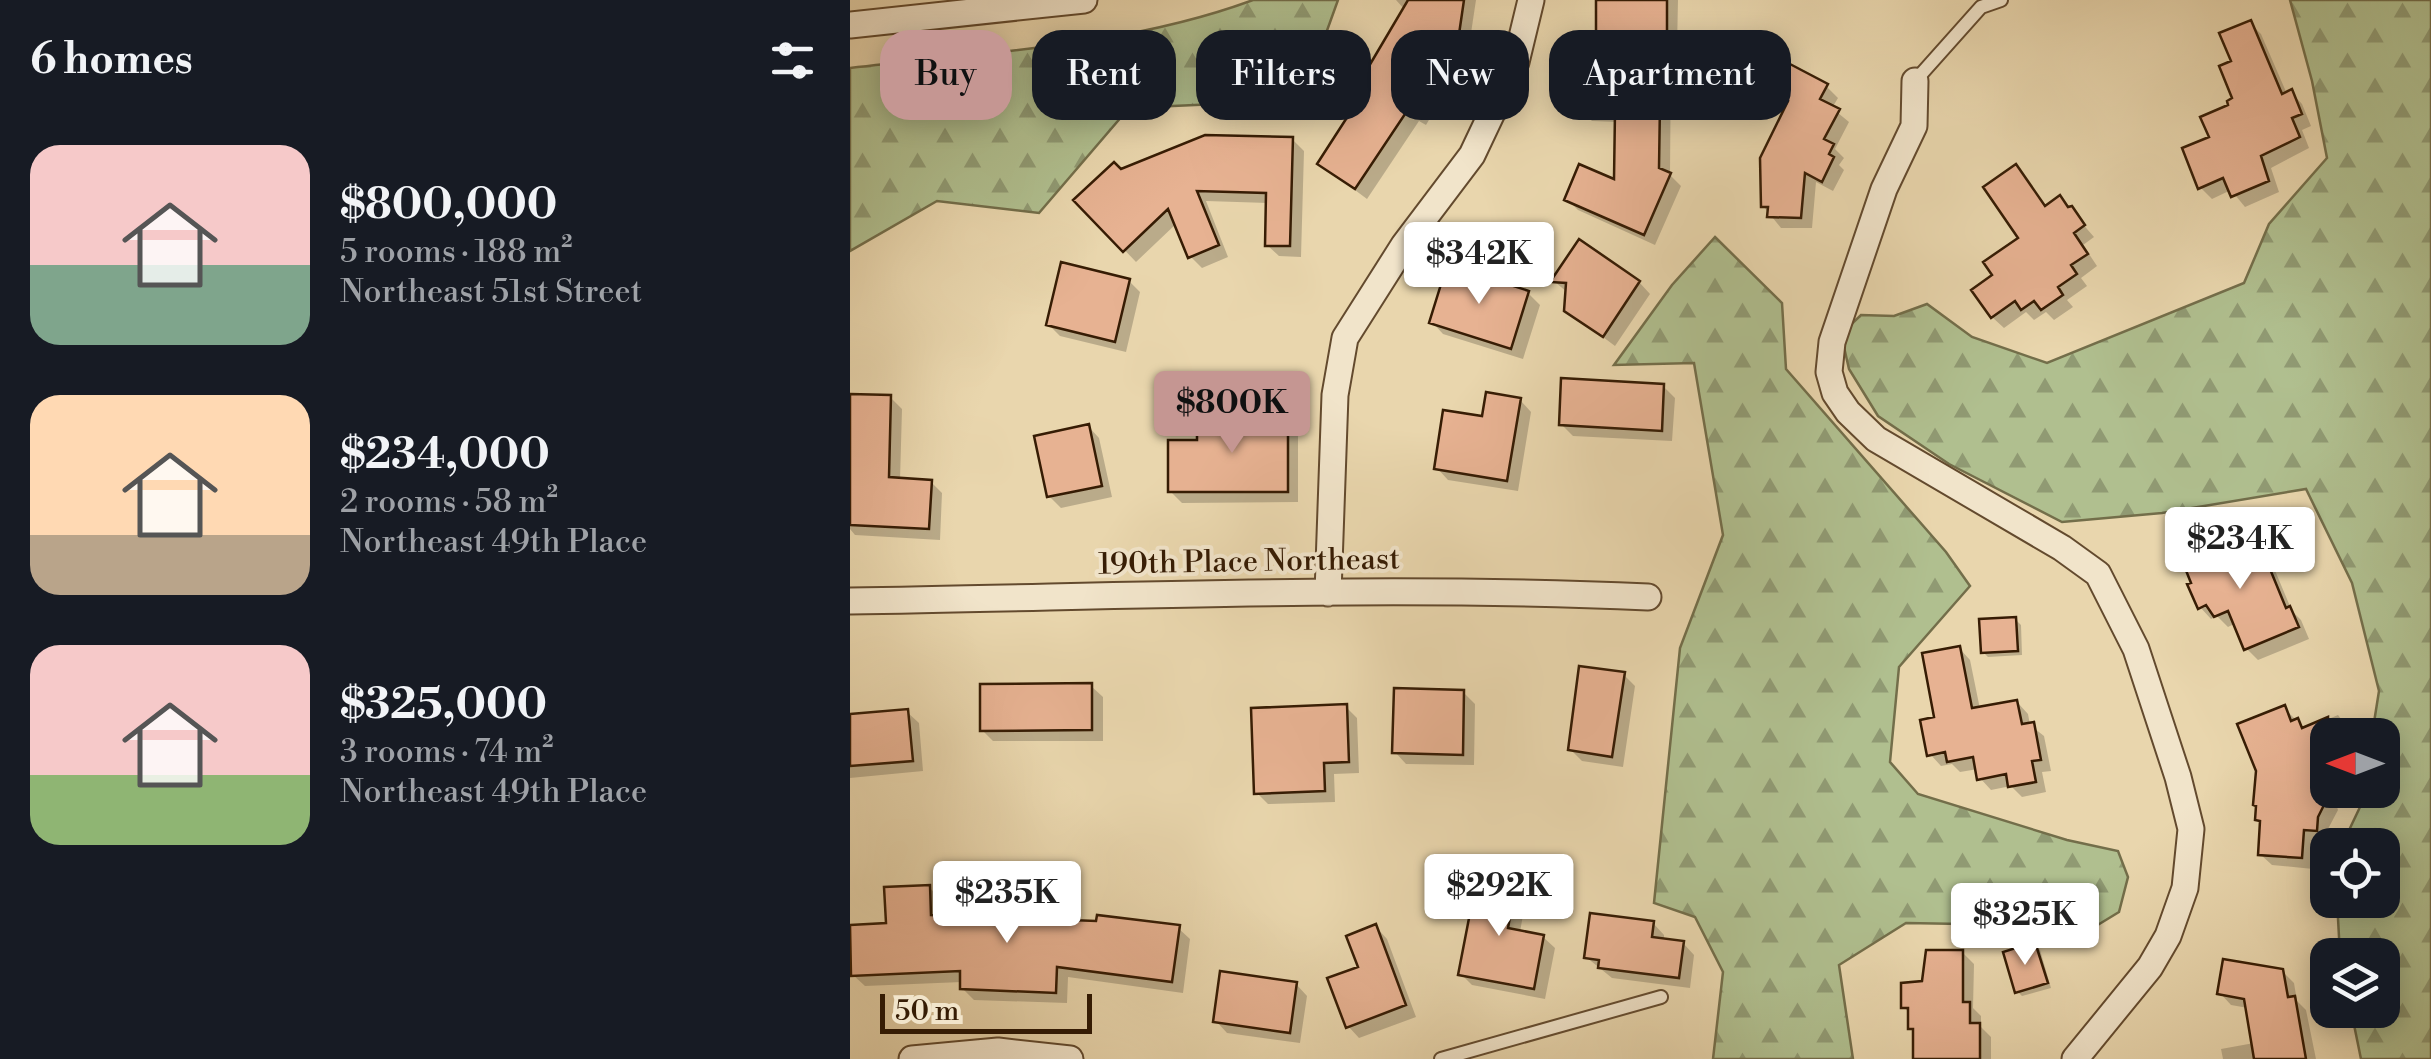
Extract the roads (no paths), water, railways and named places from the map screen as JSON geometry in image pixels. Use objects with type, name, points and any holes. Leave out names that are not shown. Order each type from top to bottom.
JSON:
[{"type":"street","points":[[850,25],[1084,0]]},
{"type":"street","points":[[1328,593],[1335,395],[1345,338],[1404,245],[1472,155],[1516,62],[1531,0]]},
{"type":"street","points":[[1914,81],[1914,126],[1884,189],[1832,342],[1829,372],[1835,393],[1876,439],[2062,548],[2098,574],[2136,649],[2191,829],[2184,888],[2168,936],[2150,967],[2074,1059]]},
{"type":"street","name":"190th Place Northeast","points":[[850,601],[1328,593],[1548,592],[1648,597]]},
{"type":"street","points":[[912,1059],[998,1051],[1070,1059]]},
{"type":"lane","points":[[1914,81],[1981,7],[2002,0]]},
{"type":"lane","points":[[1441,1059],[1661,998]]}]
